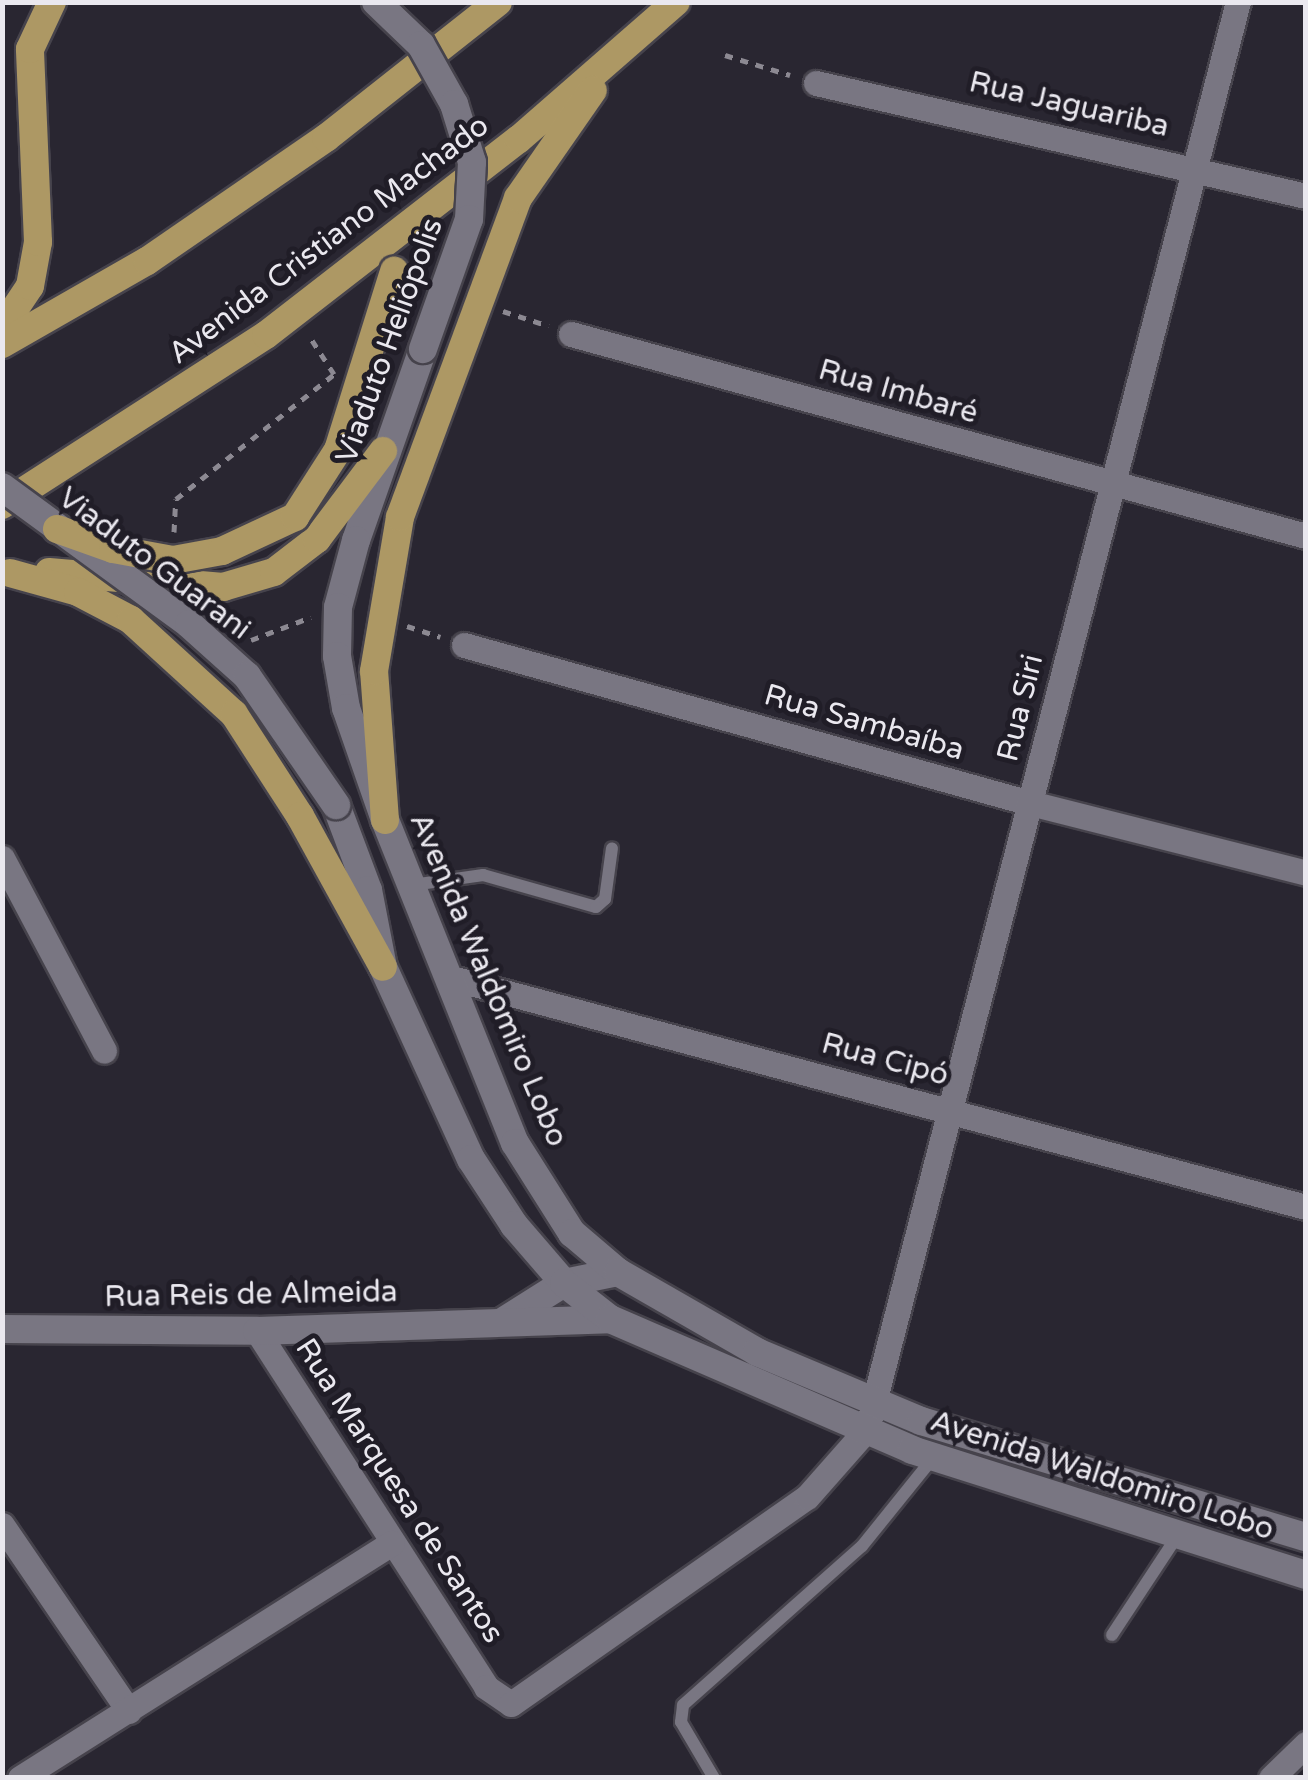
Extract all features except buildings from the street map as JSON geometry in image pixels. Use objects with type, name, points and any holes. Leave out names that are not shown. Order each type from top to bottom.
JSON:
[{"type":"highway","points":[[2,328],[30,286],[38,242],[30,49],[52,2]]},
{"type":"highway","points":[[2,344],[147,261],[312,148],[498,2]]},
{"type":"highway","name":"Avenida Cristiano Machado","points":[[2,505],[266,335],[422,217],[676,2]]},
{"type":"highway","points":[[385,820],[375,733],[378,616],[400,517],[476,302],[518,198],[616,56]]},
{"type":"highway","points":[[57,529],[113,549],[174,560],[222,551],[296,516],[338,450],[394,271],[422,217]]},
{"type":"highway","points":[[6,573],[223,587],[274,572],[317,539],[383,452]]},
{"type":"highway","points":[[6,573],[78,592],[131,620],[234,714],[300,816],[384,967]]},
{"type":"main road","name":"Viaduto Heliópolis","points":[[338,607],[383,452],[469,219],[472,162],[454,104],[422,45],[376,2]]},
{"type":"main road","name":"Viaduto Guarani","points":[[2,487],[189,624],[247,676],[336,805],[368,890],[384,967]]},
{"type":"main road","name":"Avenida Waldomiro Lobo","points":[[338,607],[346,708],[385,820],[515,1143],[572,1233],[618,1272],[757,1352],[875,1402],[1063,1467],[1306,1537]]},
{"type":"main road","name":"Avenida Waldomiro Lobo","points":[[384,967],[471,1159],[514,1225],[564,1283],[610,1319],[933,1458],[1176,1538],[1306,1574]]},
{"type":"main road","name":"Rua Reis de Almeida","points":[[500,1322],[564,1283],[618,1272]]},
{"type":"main road","name":"Rua Reis de Almeida","points":[[2,1329],[257,1331],[610,1319]]},
{"type":"street","name":"Rua Siri","points":[[867,1430],[1238,2]]},
{"type":"street","name":"Rua Jaguariba","points":[[816,82],[1195,167],[1306,196]]},
{"type":"street","name":"Rua Imbaré","points":[[571,334],[1112,487],[1306,536]]},
{"type":"street","name":"Rua Sambaíba","points":[[464,645],[1030,804],[1306,873]]},
{"type":"street","points":[[2,858],[104,1051]]},
{"type":"street","name":"Rua Cipó","points":[[448,977],[1306,1207]]},
{"type":"street","name":"Rua Marquesa de Santos","points":[[257,1331],[498,1700],[522,1699],[807,1497],[867,1430]]},
{"type":"street","points":[[2,1525],[129,1711]]},
{"type":"street","points":[[20,1778],[392,1543]]},
{"type":"street","points":[[1271,1778],[1306,1744]]},
{"type":"lane","points":[[410,885],[483,875],[596,907],[605,899],[612,848]]},
{"type":"lane","points":[[714,1778],[681,1722],[683,1705],[862,1546],[933,1458]]},
{"type":"lane","points":[[1112,1635],[1176,1538]]},
{"type":"path","points":[[725,55],[816,82]]},
{"type":"path","points":[[476,302],[571,334]]}]
